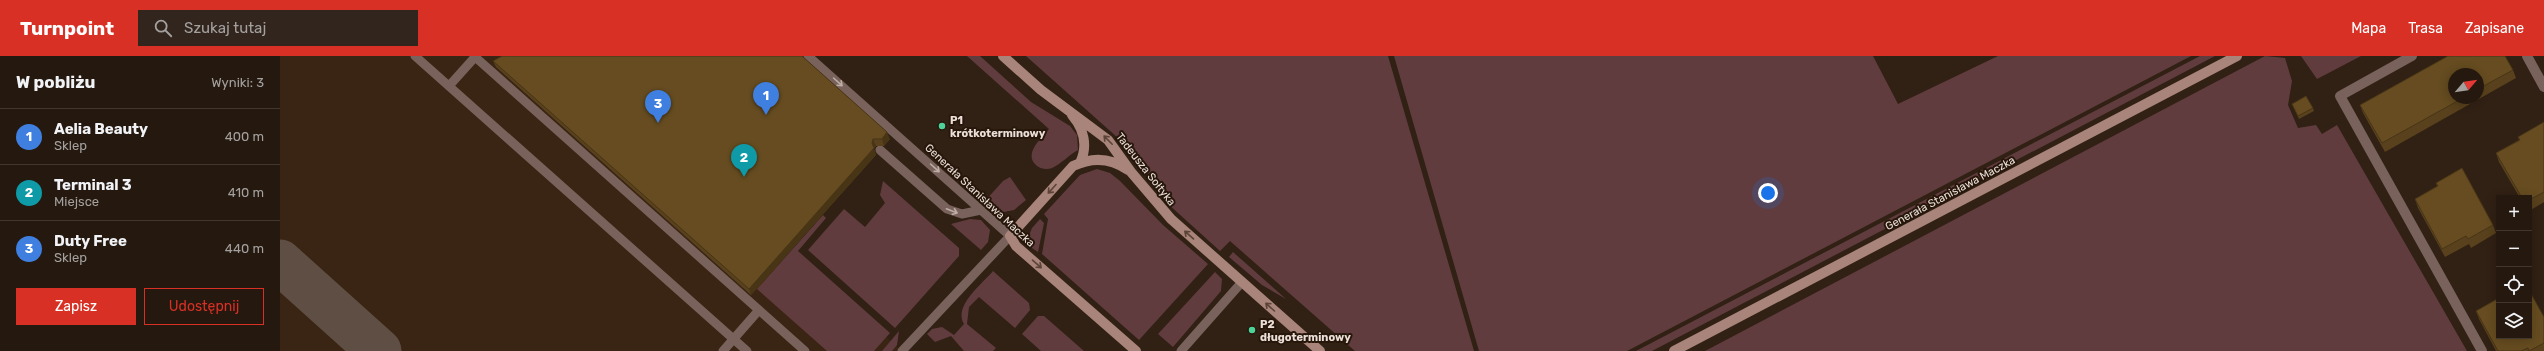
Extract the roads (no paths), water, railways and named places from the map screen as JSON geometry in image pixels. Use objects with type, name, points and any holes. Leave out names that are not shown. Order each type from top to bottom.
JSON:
[{"type":"street","name":"Tadeusza Sołtyka","points":[[1002,56],[1069,112],[1095,128],[1108,140],[1131,172],[1171,219],[1320,351]]},
{"type":"street","name":"Generała Stanisława Maczka","points":[[1674,351],[2237,56]]},
{"type":"street","points":[[2412,56],[2340,96],[2482,351]]},
{"type":"street","points":[[2527,56],[2544,87]]},
{"type":"street","points":[[1069,112],[1076,120],[1083,134],[1084,150],[1080,163]]},
{"type":"street","points":[[1010,236],[1069,170],[1080,163],[1104,160],[1114,162],[1131,172]]},
{"type":"street","name":"Generała Stanisława Maczka","points":[[1010,236],[1016,246],[1136,351]]},
{"type":"lane","points":[[415,56],[747,351]]},
{"type":"lane","points":[[449,86],[474,56],[805,351]]},
{"type":"lane","name":"Generała Stanisława Maczka","points":[[808,56],[1010,236]]},
{"type":"lane","points":[[880,150],[947,209],[962,214],[981,210]]},
{"type":"lane","points":[[902,351],[1010,236]]},
{"type":"lane","points":[[1181,351],[1242,282]]},
{"type":"lane","points":[[723,351],[760,310]]},
{"type":"place","name":"Aelia Beauty","points":[[766,115]]},
{"type":"place","name":"Duty Free","points":[[658,123]]},
{"type":"place","name":"P1 krótkoterminowy","points":[[942,126]]},
{"type":"place","name":"Terminal 3","points":[[744,177]]},
{"type":"place","name":"P2 długoterminowy","points":[[1252,330]]}]
